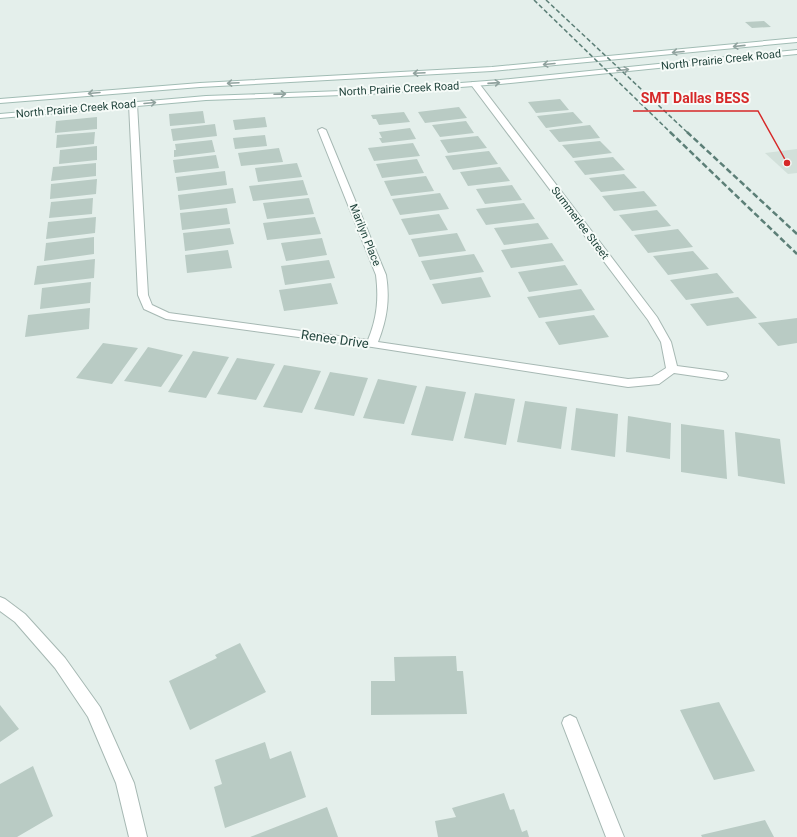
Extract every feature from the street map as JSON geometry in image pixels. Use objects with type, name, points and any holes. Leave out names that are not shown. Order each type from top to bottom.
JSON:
[{"type":"main road","name":"North Prairie Creek Road","points":[[0,101],[133,89],[492,69],[797,40]]},
{"type":"main road","points":[[717,48],[732,59]]},
{"type":"main road","name":"North Prairie Creek Road","points":[[0,116],[206,98],[369,92],[475,84],[797,52]]},
{"type":"main road","name":"Summerlee Street","points":[[475,84],[652,319],[666,342],[672,369]]},
{"type":"main road","name":"Renee Drive","points":[[133,89],[143,296],[148,307],[166,316],[372,344],[628,383],[655,381],[672,369]]},
{"type":"main road","name":"Marilyn Place","points":[[322,130],[380,275],[384,293],[384,307],[381,322],[372,344]]},
{"type":"main road","points":[[672,369],[722,376]]},
{"type":"main road","points":[[0,603],[20,618],[60,663],[94,712],[125,783],[138,837]]},
{"type":"main road","points":[[570,723],[615,837]]},
{"type":"shaded area","points":[[797,149],[797,173],[788,174],[765,153]]},
{"type":"building","points":[[764,21],[771,27],[752,28],[745,22]]},
{"type":"building","points":[[560,99],[569,110],[536,113],[528,102]]},
{"type":"building","points":[[459,107],[467,118],[425,123],[418,112]]},
{"type":"building","points":[[203,111],[205,123],[170,126],[169,114]]},
{"type":"building","points":[[404,112],[410,122],[379,125],[376,119],[373,119],[371,115]]},
{"type":"building","points":[[573,112],[583,123],[546,128],[537,116]]},
{"type":"building","points":[[97,117],[97,129],[55,133],[56,121]]},
{"type":"building","points":[[265,117],[267,127],[235,130],[233,120]]},
{"type":"building","points":[[466,121],[474,133],[440,137],[432,125]]},
{"type":"building","points":[[215,124],[217,136],[173,141],[171,129]]},
{"type":"building","points":[[590,125],[600,138],[559,142],[549,130]]},
{"type":"building","points":[[410,128],[416,139],[382,143],[379,138],[382,138],[379,132]]},
{"type":"building","points":[[95,132],[94,144],[56,148],[57,135]]},
{"type":"building","points":[[265,135],[267,146],[235,149],[233,138]]},
{"type":"building","points":[[478,136],[487,148],[448,153],[440,140]]},
{"type":"building","points":[[212,140],[215,152],[174,157],[174,150],[176,150],[175,144]]},
{"type":"building","points":[[600,141],[612,153],[573,158],[562,145]]},
{"type":"building","points":[[413,143],[420,156],[374,161],[368,148]]},
{"type":"building","points":[[97,146],[97,160],[59,164],[60,150]]},
{"type":"building","points":[[279,148],[283,162],[241,166],[238,153]]},
{"type":"building","points":[[489,151],[498,164],[453,170],[445,156]]},
{"type":"building","points":[[216,155],[219,168],[175,173],[173,160]]},
{"type":"building","points":[[613,157],[625,170],[585,175],[574,161]]},
{"type":"building","points":[[417,159],[424,173],[382,178],[376,164]]},
{"type":"building","points":[[96,163],[96,176],[51,181],[53,167]]},
{"type":"building","points":[[297,163],[302,177],[258,182],[255,168]]},
{"type":"building","points":[[500,167],[510,181],[468,186],[460,172]]},
{"type":"building","points":[[225,171],[227,185],[178,191],[176,177]]},
{"type":"building","points":[[624,174],[637,188],[601,192],[589,178]]},
{"type":"building","points":[[426,176],[434,191],[391,196],[384,181]]},
{"type":"building","points":[[97,179],[96,194],[50,199],[51,184]]},
{"type":"building","points":[[303,180],[308,195],[253,201],[249,186]]},
{"type":"building","points":[[512,185],[522,200],[485,204],[476,189]]},
{"type":"building","points":[[233,188],[236,203],[180,210],[178,195]]},
{"type":"building","points":[[644,191],[657,206],[614,211],[602,196]]},
{"type":"building","points":[[440,193],[449,209],[400,215],[392,199]]},
{"type":"building","points":[[93,198],[92,214],[49,218],[51,202]]},
{"type":"building","points":[[309,198],[314,214],[267,219],[263,203]]},
{"type":"building","points":[[524,203],[535,219],[486,225],[476,209]]},
{"type":"building","points":[[227,208],[230,224],[182,230],[180,213]]},
{"type":"building","points":[[657,210],[671,226],[632,231],[619,215]]},
{"type":"building","points":[[439,214],[448,230],[409,235],[401,219]]},
{"type":"building","points":[[96,217],[95,233],[46,239],[48,222]]},
{"type":"building","points":[[315,217],[321,234],[267,240],[263,223]]},
{"type":"building","points":[[538,223],[549,239],[504,245],[494,228]]},
{"type":"building","points":[[230,228],[234,244],[185,251],[183,233]]},
{"type":"building","points":[[678,229],[693,247],[648,253],[634,235]]},
{"type":"building","points":[[457,233],[466,251],[419,257],[411,239]]},
{"type":"building","points":[[94,237],[94,254],[44,261],[46,243]]},
{"type":"building","points":[[322,238],[327,255],[286,261],[281,243]]},
{"type":"building","points":[[552,243],[564,261],[511,268],[501,250]]},
{"type":"building","points":[[228,250],[232,268],[187,273],[185,255]]},
{"type":"building","points":[[693,251],[709,269],[668,275],[653,256]]},
{"type":"building","points":[[474,254],[484,272],[430,280],[421,261]]},
{"type":"building","points":[[95,259],[94,278],[34,285],[37,266]]},
{"type":"building","points":[[329,260],[335,278],[285,285],[281,266]]},
{"type":"building","points":[[565,265],[578,285],[529,292],[518,272]]},
{"type":"building","points":[[717,273],[734,293],[686,300],[670,280]]},
{"type":"building","points":[[481,277],[491,297],[442,304],[432,284]]},
{"type":"building","points":[[91,282],[90,303],[40,309],[42,288]]},
{"type":"building","points":[[331,283],[338,304],[284,311],[279,290]]},
{"type":"building","points":[[581,289],[595,310],[539,318],[527,297]]},
{"type":"building","points":[[738,297],[757,318],[707,326],[690,304]]},
{"type":"building","points":[[90,308],[89,329],[25,337],[28,315]]},
{"type":"building","points":[[594,315],[609,337],[559,345],[545,322]]},
{"type":"building","points":[[797,318],[797,343],[778,346],[758,323]]},
{"type":"building","points":[[103,343],[138,348],[112,384],[76,378]]},
{"type":"building","points":[[148,347],[183,355],[161,387],[124,381]]},
{"type":"building","points":[[193,351],[229,357],[206,398],[168,392]]},
{"type":"building","points":[[237,358],[275,364],[256,400],[217,394]]},
{"type":"building","points":[[284,365],[321,371],[302,413],[263,407]]},
{"type":"building","points":[[330,372],[368,378],[354,416],[314,409]]},
{"type":"building","points":[[378,379],[417,386],[404,424],[363,418]]},
{"type":"building","points":[[426,386],[466,392],[453,441],[411,435]]},
{"type":"building","points":[[475,393],[515,399],[506,445],[464,438]]},
{"type":"building","points":[[525,401],[567,407],[561,449],[517,442]]},
{"type":"building","points":[[576,408],[618,414],[615,457],[571,450]]},
{"type":"building","points":[[628,416],[671,423],[670,459],[626,452]]},
{"type":"building","points":[[681,424],[724,430],[727,479],[681,472]]},
{"type":"building","points":[[735,432],[780,439],[785,484],[738,476]]},
{"type":"building","points":[[240,643],[266,692],[190,730],[169,681],[217,658],[215,655]]},
{"type":"building","points":[[456,656],[457,671],[463,671],[467,714],[371,715],[371,681],[395,681],[394,657]]},
{"type":"building","points":[[719,702],[755,771],[714,780],[680,710]]},
{"type":"building","points":[[0,705],[19,729],[0,742]]},
{"type":"building","points":[[265,742],[270,759],[291,751],[306,797],[225,828],[214,787],[222,784],[215,760]]},
{"type":"building","points":[[33,766],[53,816],[17,837],[0,837],[0,784]]},
{"type":"building","points":[[504,793],[510,810],[514,809],[522,832],[527,830],[529,837],[438,837],[435,821],[456,817],[452,808]]},
{"type":"building","points":[[327,807],[338,837],[250,837]]},
{"type":"building","points":[[765,820],[774,837],[702,837],[701,835]]},
{"type":"railway","points":[[534,0],[671,133]]},
{"type":"railway","points":[[546,0],[688,133]]},
{"type":"railway","points":[[670,132],[797,254]]},
{"type":"railway","points":[[687,132],[797,234]]},
{"type":"place","name":"SMT Dallas BESS","points":[[787,163]]}]
